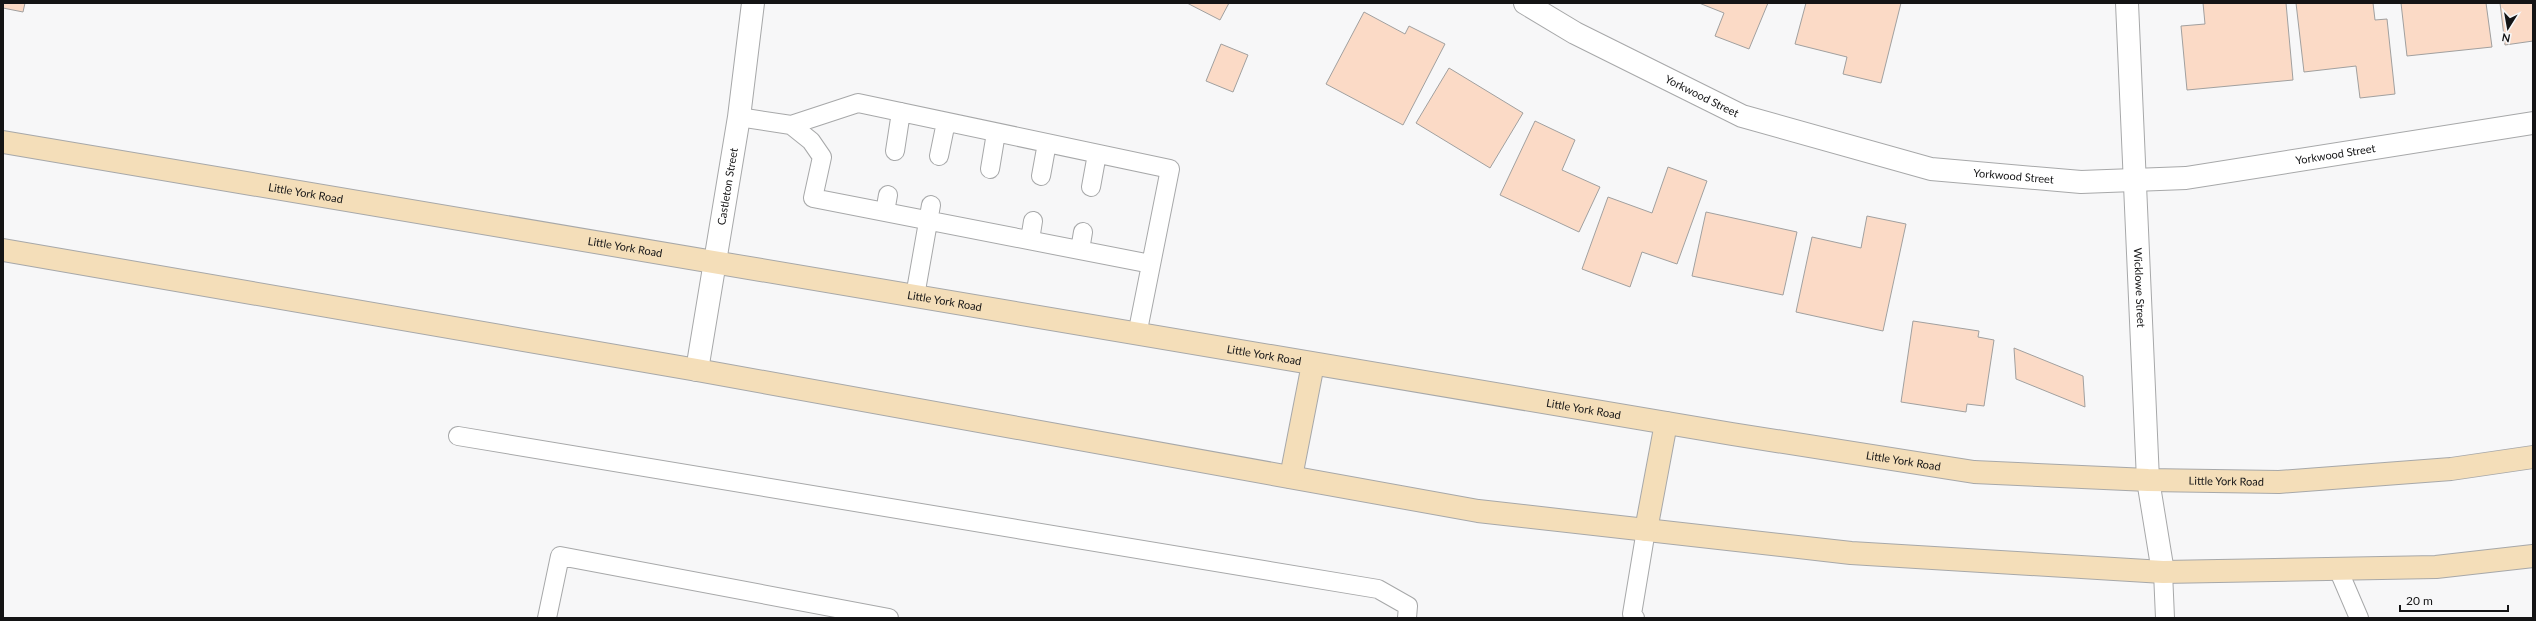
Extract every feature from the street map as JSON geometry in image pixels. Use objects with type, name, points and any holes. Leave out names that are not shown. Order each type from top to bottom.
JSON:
[{"type":"main road","name":"Little York Road","points":[[3,142],[1137,335],[1666,423],[1974,472],[2148,480],[2279,482],[2451,468],[2533,457]]},
{"type":"main road","points":[[3,250],[697,370],[1478,511],[1851,553],[2163,572],[2436,567],[2533,556]]},
{"type":"main road","points":[[1291,477],[1314,364]]},
{"type":"main road","points":[[1646,530],[1666,423]]},
{"type":"street","name":"Castleton Street","points":[[697,370],[739,117],[753,3]]},
{"type":"street","name":"Yorkwood Street","points":[[1525,3],[1576,33],[1742,116],[1931,169],[2081,182],[2186,178],[2533,123]]},
{"type":"street","name":"Wicklowe Street","points":[[2128,3],[2134,180],[2148,480],[2163,572]]},
{"type":"lane","points":[[739,117],[791,124],[858,103],[1170,169],[1137,335]]},
{"type":"lane","points":[[895,151],[901,112]]},
{"type":"lane","points":[[939,156],[946,122]]},
{"type":"lane","points":[[791,124],[811,141],[822,157],[813,198],[886,204],[981,223],[1030,240],[1151,264]]},
{"type":"lane","points":[[990,169],[996,133]]},
{"type":"lane","points":[[1041,176],[1046,143]]},
{"type":"lane","points":[[1091,186],[1097,154]]},
{"type":"lane","points":[[915,296],[929,213]]},
{"type":"lane","points":[[1030,240],[1033,221]]},
{"type":"lane","points":[[1080,250],[1083,232]]},
{"type":"lane","points":[[458,436],[1378,589],[1408,606],[1407,618]]},
{"type":"lane","points":[[1631,617],[1646,530]]},
{"type":"lane","points":[[547,618],[560,556],[888,618]]},
{"type":"lane","points":[[2338,569],[2359,618]]},
{"type":"lane","points":[[2163,572],[2165,618]]},
{"type":"building","points":[[3,3],[25,3],[23,12],[3,8]]},
{"type":"building","points":[[1187,3],[1229,3],[1220,20]]},
{"type":"building","points":[[1699,3],[1768,3],[1749,49],[1715,36],[1724,13]]},
{"type":"building","points":[[1806,3],[1901,3],[1881,83],[1843,74],[1847,57],[1795,44]]},
{"type":"building","points":[[2203,3],[2286,3],[2293,80],[2187,90],[2181,26],[2205,24]]},
{"type":"building","points":[[2296,3],[2373,3],[2375,20],[2387,19],[2395,94],[2360,98],[2356,66],[2304,72]]},
{"type":"building","points":[[2401,3],[2486,3],[2492,47],[2407,56]]},
{"type":"building","points":[[2500,3],[2533,3],[2533,41],[2505,45]]},
{"type":"building","points":[[1364,12],[1405,34],[1409,26],[1445,44],[1403,125],[1326,84]]},
{"type":"building","points":[[1221,44],[1248,55],[1233,92],[1206,81]]},
{"type":"building","points":[[1449,68],[1523,113],[1490,168],[1416,123]]},
{"type":"building","points":[[1535,121],[1575,140],[1562,170],[1600,187],[1579,232],[1500,195]]},
{"type":"building","points":[[1668,167],[1707,181],[1677,264],[1642,252],[1630,287],[1582,269],[1608,197],[1652,213]]},
{"type":"building","points":[[1706,212],[1797,232],[1783,295],[1692,276]]},
{"type":"building","points":[[1867,216],[1906,224],[1883,331],[1796,312],[1812,237],[1861,248]]},
{"type":"building","points":[[1913,321],[1979,331],[1978,337],[1994,340],[1984,406],[1967,404],[1966,412],[1901,402]]},
{"type":"building","points":[[2014,348],[2083,376],[2085,407],[2016,379]]}]
